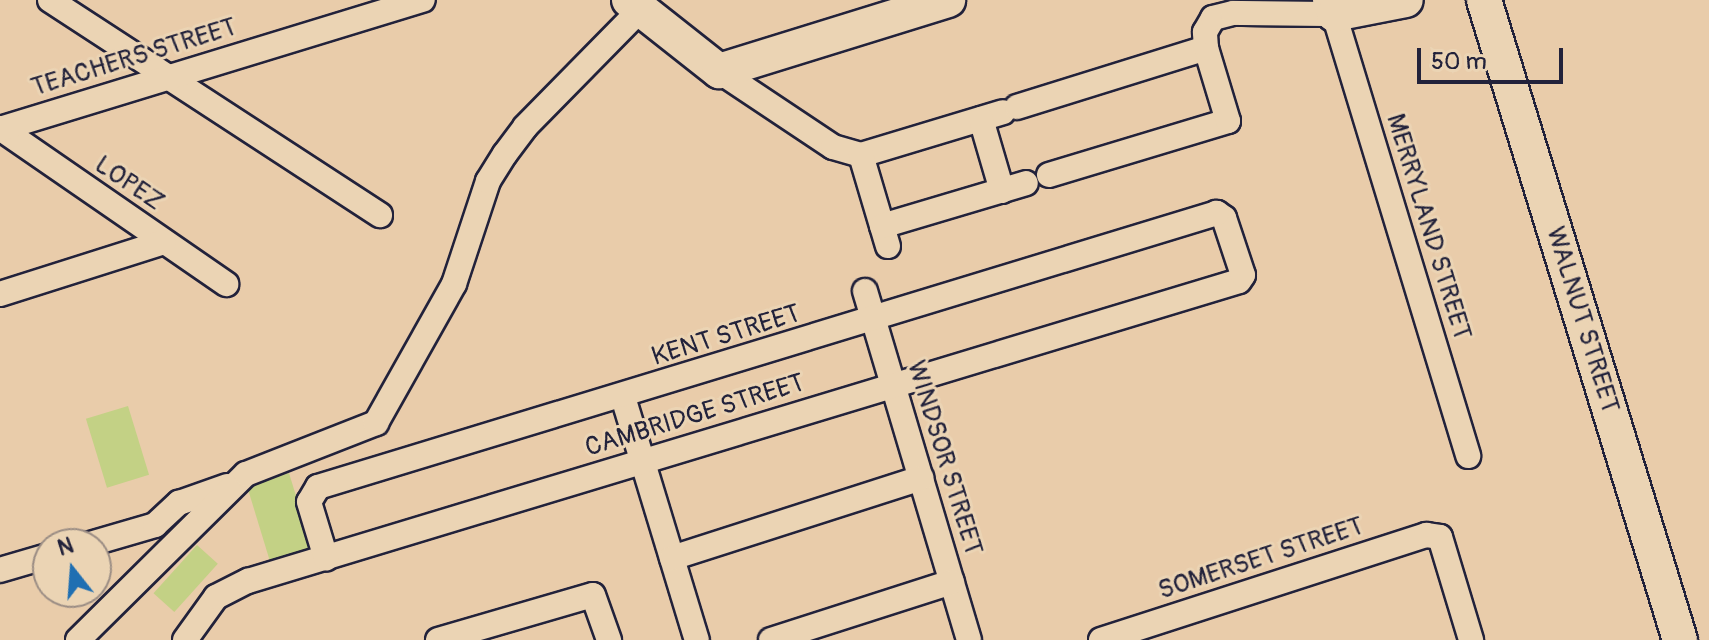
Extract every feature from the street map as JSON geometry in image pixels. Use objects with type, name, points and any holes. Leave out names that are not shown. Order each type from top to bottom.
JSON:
[{"type":"street","points":[[50,0],[380,215]]},
{"type":"street","name":"TEACHERS STREET","points":[[0,129],[423,0]]},
{"type":"street","points":[[719,71],[948,0]]},
{"type":"street","points":[[1049,175],[1228,121],[1206,48],[1208,23],[1220,15],[1406,0]]},
{"type":"street","name":"WALNUT STREET","points":[[1484,0],[1680,640]]},
{"type":"street","points":[[78,640],[233,484],[261,466],[376,423],[442,310],[488,181],[505,154],[525,127],[641,3],[719,71],[833,147],[861,155],[1206,48]]},
{"type":"street","name":"MERRYLAND STREET","points":[[1332,7],[1468,456]]},
{"type":"street","points":[[1000,112],[1002,191]]},
{"type":"street","name":"LOPEZ","points":[[0,129],[226,284]]},
{"type":"street","points":[[861,155],[885,236],[1026,183]]},
{"type":"street","name":"CAMBRIDGE STREET","points":[[185,640],[206,609],[229,589],[1243,279],[1222,215]]},
{"type":"street","name":"KENT STREET","points":[[326,558],[309,502],[313,490],[1222,215]]},
{"type":"street","points":[[0,294],[164,242]]},
{"type":"street","name":"WINDSOR STREET","points":[[865,291],[969,640]]},
{"type":"street","points":[[623,397],[697,640]]},
{"type":"street","points":[[672,558],[921,478]]},
{"type":"street","points":[[112,538],[155,525],[179,503],[233,484]]},
{"type":"street","name":"SOMERSET STREET","points":[[1101,640],[1426,535],[1440,537],[1462,638]]},
{"type":"street","points":[[0,570],[32,561]]},
{"type":"street","points":[[771,640],[952,582]]},
{"type":"street","points":[[438,640],[593,595],[609,640]]},
{"type":"green space","points":[[128,406],[149,475],[107,488],[86,419]]},
{"type":"green space","points":[[289,473],[314,553],[271,566],[247,486]]},
{"type":"green space","points":[[197,545],[218,564],[174,612],[154,593]]}]
